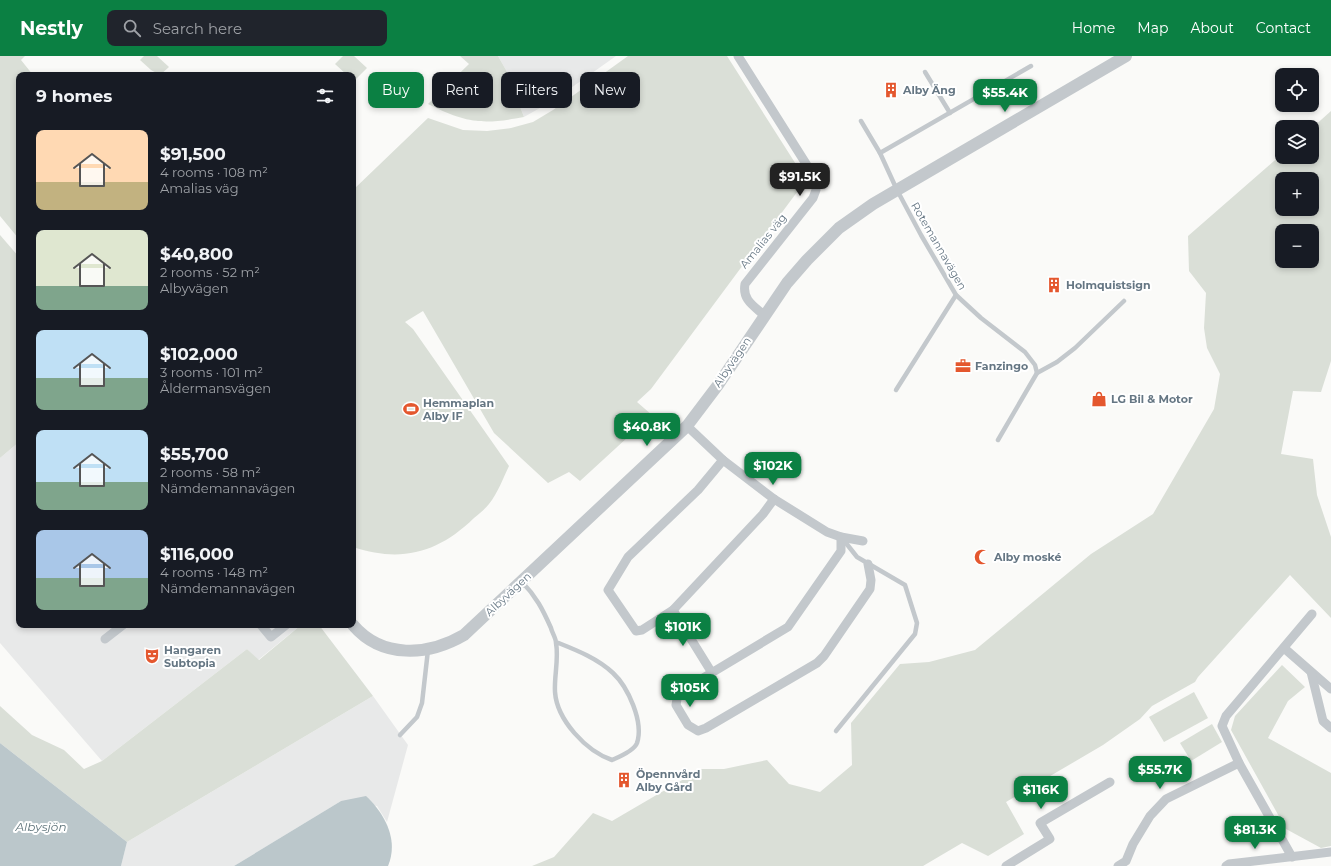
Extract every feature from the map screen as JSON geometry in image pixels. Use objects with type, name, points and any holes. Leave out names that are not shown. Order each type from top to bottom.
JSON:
[{"type":"street","name":"Amalias väg","points":[[738,56],[801,153],[815,178],[816,184],[813,198],[745,284],[743,290],[745,299],[765,316]]},
{"type":"street","name":"Albyvägen","points":[[356,628],[369,639],[397,651],[411,652],[428,650],[453,642],[464,636],[687,426],[718,385],[787,283],[821,244],[851,218],[1126,56]]},
{"type":"street","points":[[687,426],[723,460],[774,499],[827,532],[841,537],[863,541]]},
{"type":"street","points":[[723,460],[698,490],[628,557],[608,590],[636,631],[642,630],[673,610],[763,514],[774,499]]},
{"type":"street","points":[[841,537],[841,551],[788,627],[678,693],[676,697],[676,705],[688,725],[698,731],[754,701],[817,663],[824,656],[870,589],[871,580],[868,564]]},
{"type":"street","points":[[673,610],[712,673]]},
{"type":"street","points":[[1292,857],[1239,763],[1222,726],[1226,716],[1312,614]]},
{"type":"street","points":[[105,639],[119,628]]},
{"type":"street","points":[[264,628],[271,637],[282,628]]},
{"type":"street","points":[[1284,648],[1331,689]]},
{"type":"street","points":[[1311,672],[1323,721],[1331,728]]},
{"type":"street","points":[[1118,866],[1126,861],[1150,816],[1166,799],[1239,763]]},
{"type":"street","points":[[1006,866],[1050,839],[1040,823],[1110,782]]},
{"type":"street","points":[[1226,866],[1330,853]]},
{"type":"lane","points":[[880,153],[1031,66]]},
{"type":"lane","points":[[925,72],[950,113]]},
{"type":"lane","name":"Rotemannavägen","points":[[861,121],[880,153],[897,190],[956,296],[1025,352],[1035,365],[1037,373]]},
{"type":"lane","points":[[896,390],[956,296]]},
{"type":"lane","points":[[998,440],[1037,373],[1057,362],[1075,348],[1124,301]]},
{"type":"lane","points":[[836,731],[915,634],[917,623],[904,585],[857,557],[841,537]]},
{"type":"lane","points":[[522,582],[539,601],[556,642],[557,701],[560,711],[573,732],[604,757],[612,760],[634,748],[637,743],[638,727],[634,708],[628,693],[613,673],[592,657],[556,642]]},
{"type":"lane","points":[[400,735],[417,717],[422,703],[428,650]]},
{"type":"shaded area","points":[[0,56],[25,56],[21,60],[31,72],[16,72],[16,235],[0,216]]},
{"type":"shaded area","points":[[144,56],[157,56],[169,67],[163,72],[155,72],[140,60]]},
{"type":"shaded area","points":[[343,56],[354,56],[367,68],[356,79],[356,72],[344,72],[335,64]]},
{"type":"shaded area","points":[[460,56],[498,56],[507,72],[501,72],[501,108],[521,108],[524,117],[509,120],[474,121],[464,119],[437,108],[493,108],[493,72],[461,72],[469,64]]},
{"type":"shaded area","points":[[498,56],[616,56],[593,72],[580,72],[580,82],[572,87],[572,72],[507,72]]},
{"type":"shaded area","points":[[628,56],[727,56],[806,180],[651,389],[637,402],[652,415],[580,481],[569,472],[548,483],[494,433],[423,311],[405,322],[413,329],[509,466],[498,490],[489,504],[447,540],[418,552],[403,554],[371,552],[356,548],[356,187],[428,118],[463,130],[487,131],[511,128],[533,122],[556,108],[572,108],[572,96],[580,91],[580,108],[640,108],[640,72],[606,72]]},
{"type":"shaded area","points":[[432,100],[432,106],[428,104]]},
{"type":"shaded area","points":[[521,108],[540,108],[524,117]]},
{"type":"shaded area","points":[[1331,111],[1331,361],[1321,392],[1293,391],[1281,454],[1313,459],[1317,495],[1331,537],[1331,618],[1290,575],[1195,682],[1152,706],[1140,719],[1103,745],[1006,802],[1024,834],[988,856],[962,843],[923,866],[532,866],[554,857],[593,813],[612,821],[701,769],[724,769],[767,760],[789,784],[820,792],[852,765],[851,723],[900,664],[929,662],[975,650],[1091,554],[1153,514],[1214,409],[1220,374],[1207,348],[1204,328],[1206,293],[1189,271],[1188,236],[1275,160],[1275,164],[1319,164],[1319,122]]},
{"type":"shaded area","points":[[0,235],[16,254],[16,445],[0,458]]},
{"type":"shaded area","points":[[16,445],[16,628],[297,628],[258,660],[247,649],[102,761],[0,643],[0,458]]},
{"type":"shaded area","points":[[297,628],[321,628],[373,696],[127,842],[0,743],[0,706],[32,735],[64,750],[84,769],[102,761],[247,649],[259,660]]},
{"type":"shaded area","points":[[1282,665],[1305,687],[1288,701],[1268,738],[1331,773],[1331,846],[1321,848],[1286,829],[1231,730],[1235,716]]},
{"type":"shaded area","points":[[1194,692],[1208,718],[1164,742],[1149,717]]},
{"type":"shaded area","points":[[373,696],[408,745],[387,822],[377,806],[341,801],[234,866],[121,866],[127,842]]},
{"type":"shaded area","points":[[1212,724],[1222,742],[1191,761],[1180,743]]},
{"type":"water","name":"Albysjön","points":[[0,743],[127,842],[121,866],[0,866]]},
{"type":"water","points":[[366,796],[384,819],[391,837],[392,847],[388,866],[234,866],[341,801]]},
{"type":"place","name":"Alby Äng","points":[[891,90]]},
{"type":"place","name":"Holmquistsign","points":[[1054,285]]},
{"type":"place","name":"Fanzingo","points":[[963,366]]},
{"type":"place","name":"LG Bil & Motor","points":[[1099,399]]},
{"type":"place","name":"Hemmaplan Alby IF","points":[[411,409]]},
{"type":"place","name":"Alby moské","points":[[982,557]]},
{"type":"place","name":"Hangaren Subtopia","points":[[152,656]]},
{"type":"place","name":"Öpennvård Alby Gård","points":[[624,780]]}]
